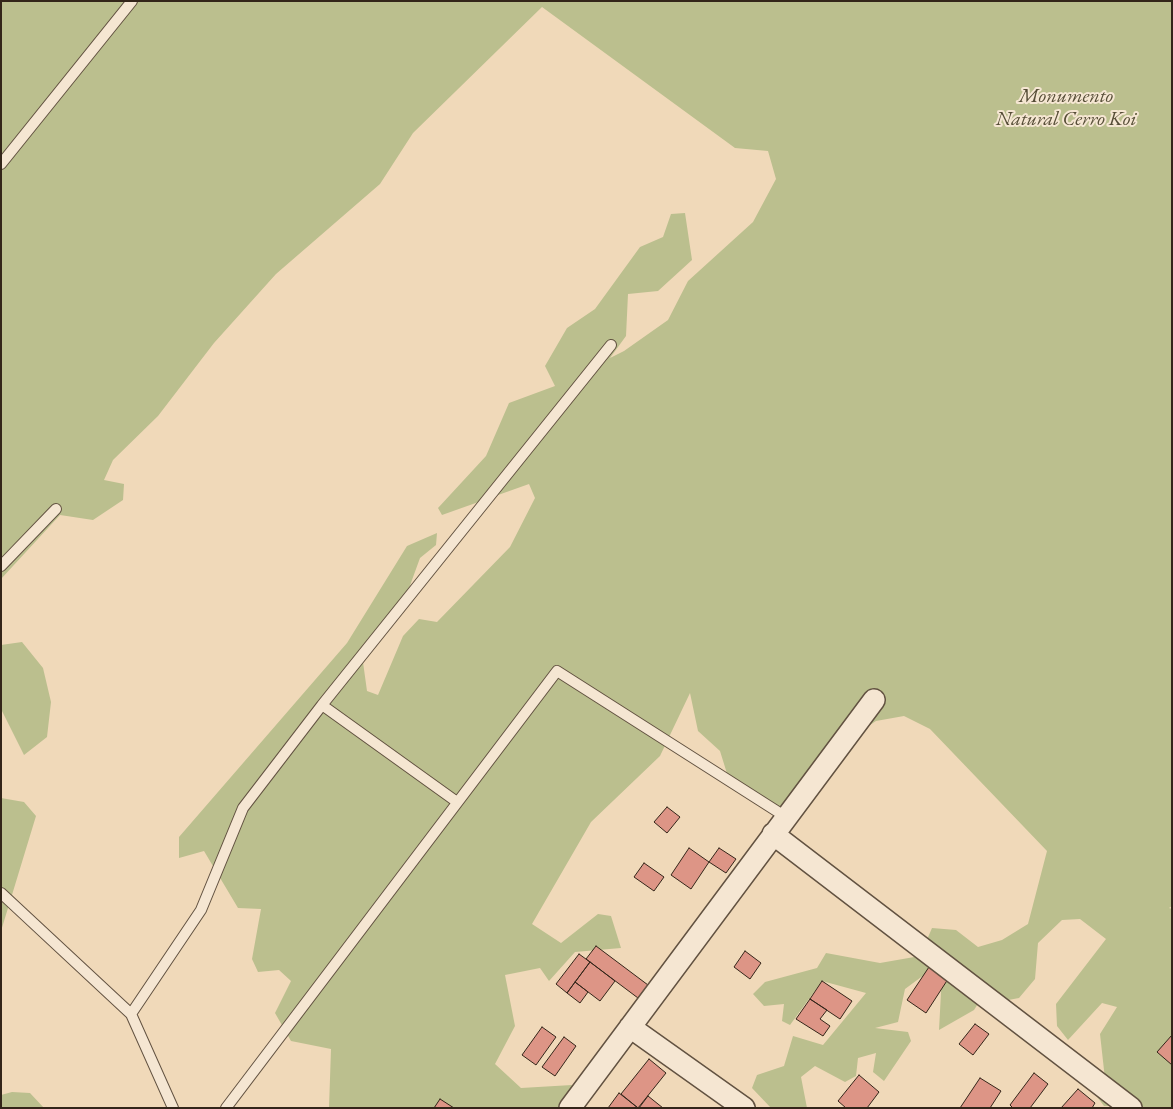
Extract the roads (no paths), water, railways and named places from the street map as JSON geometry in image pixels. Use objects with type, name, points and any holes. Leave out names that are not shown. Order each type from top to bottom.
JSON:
[{"type":"street","points":[[570,1108],[874,700]]},
{"type":"street","points":[[773,834],[1131,1108]]},
{"type":"street","points":[[630,1027],[744,1108]]},
{"type":"lane","points":[[1,164],[132,1]]},
{"type":"lane","points":[[132,1014],[200,910],[243,808],[322,704],[611,346]]},
{"type":"lane","points":[[1,566],[56,509]]},
{"type":"lane","points":[[226,1108],[557,672],[786,817]]},
{"type":"lane","points":[[322,704],[458,802]]},
{"type":"lane","points":[[1,893],[132,1014],[172,1108]]},
{"type":"park label","name":"Monumento Natural Cerro Koi","points":[[1066,108]]}]
